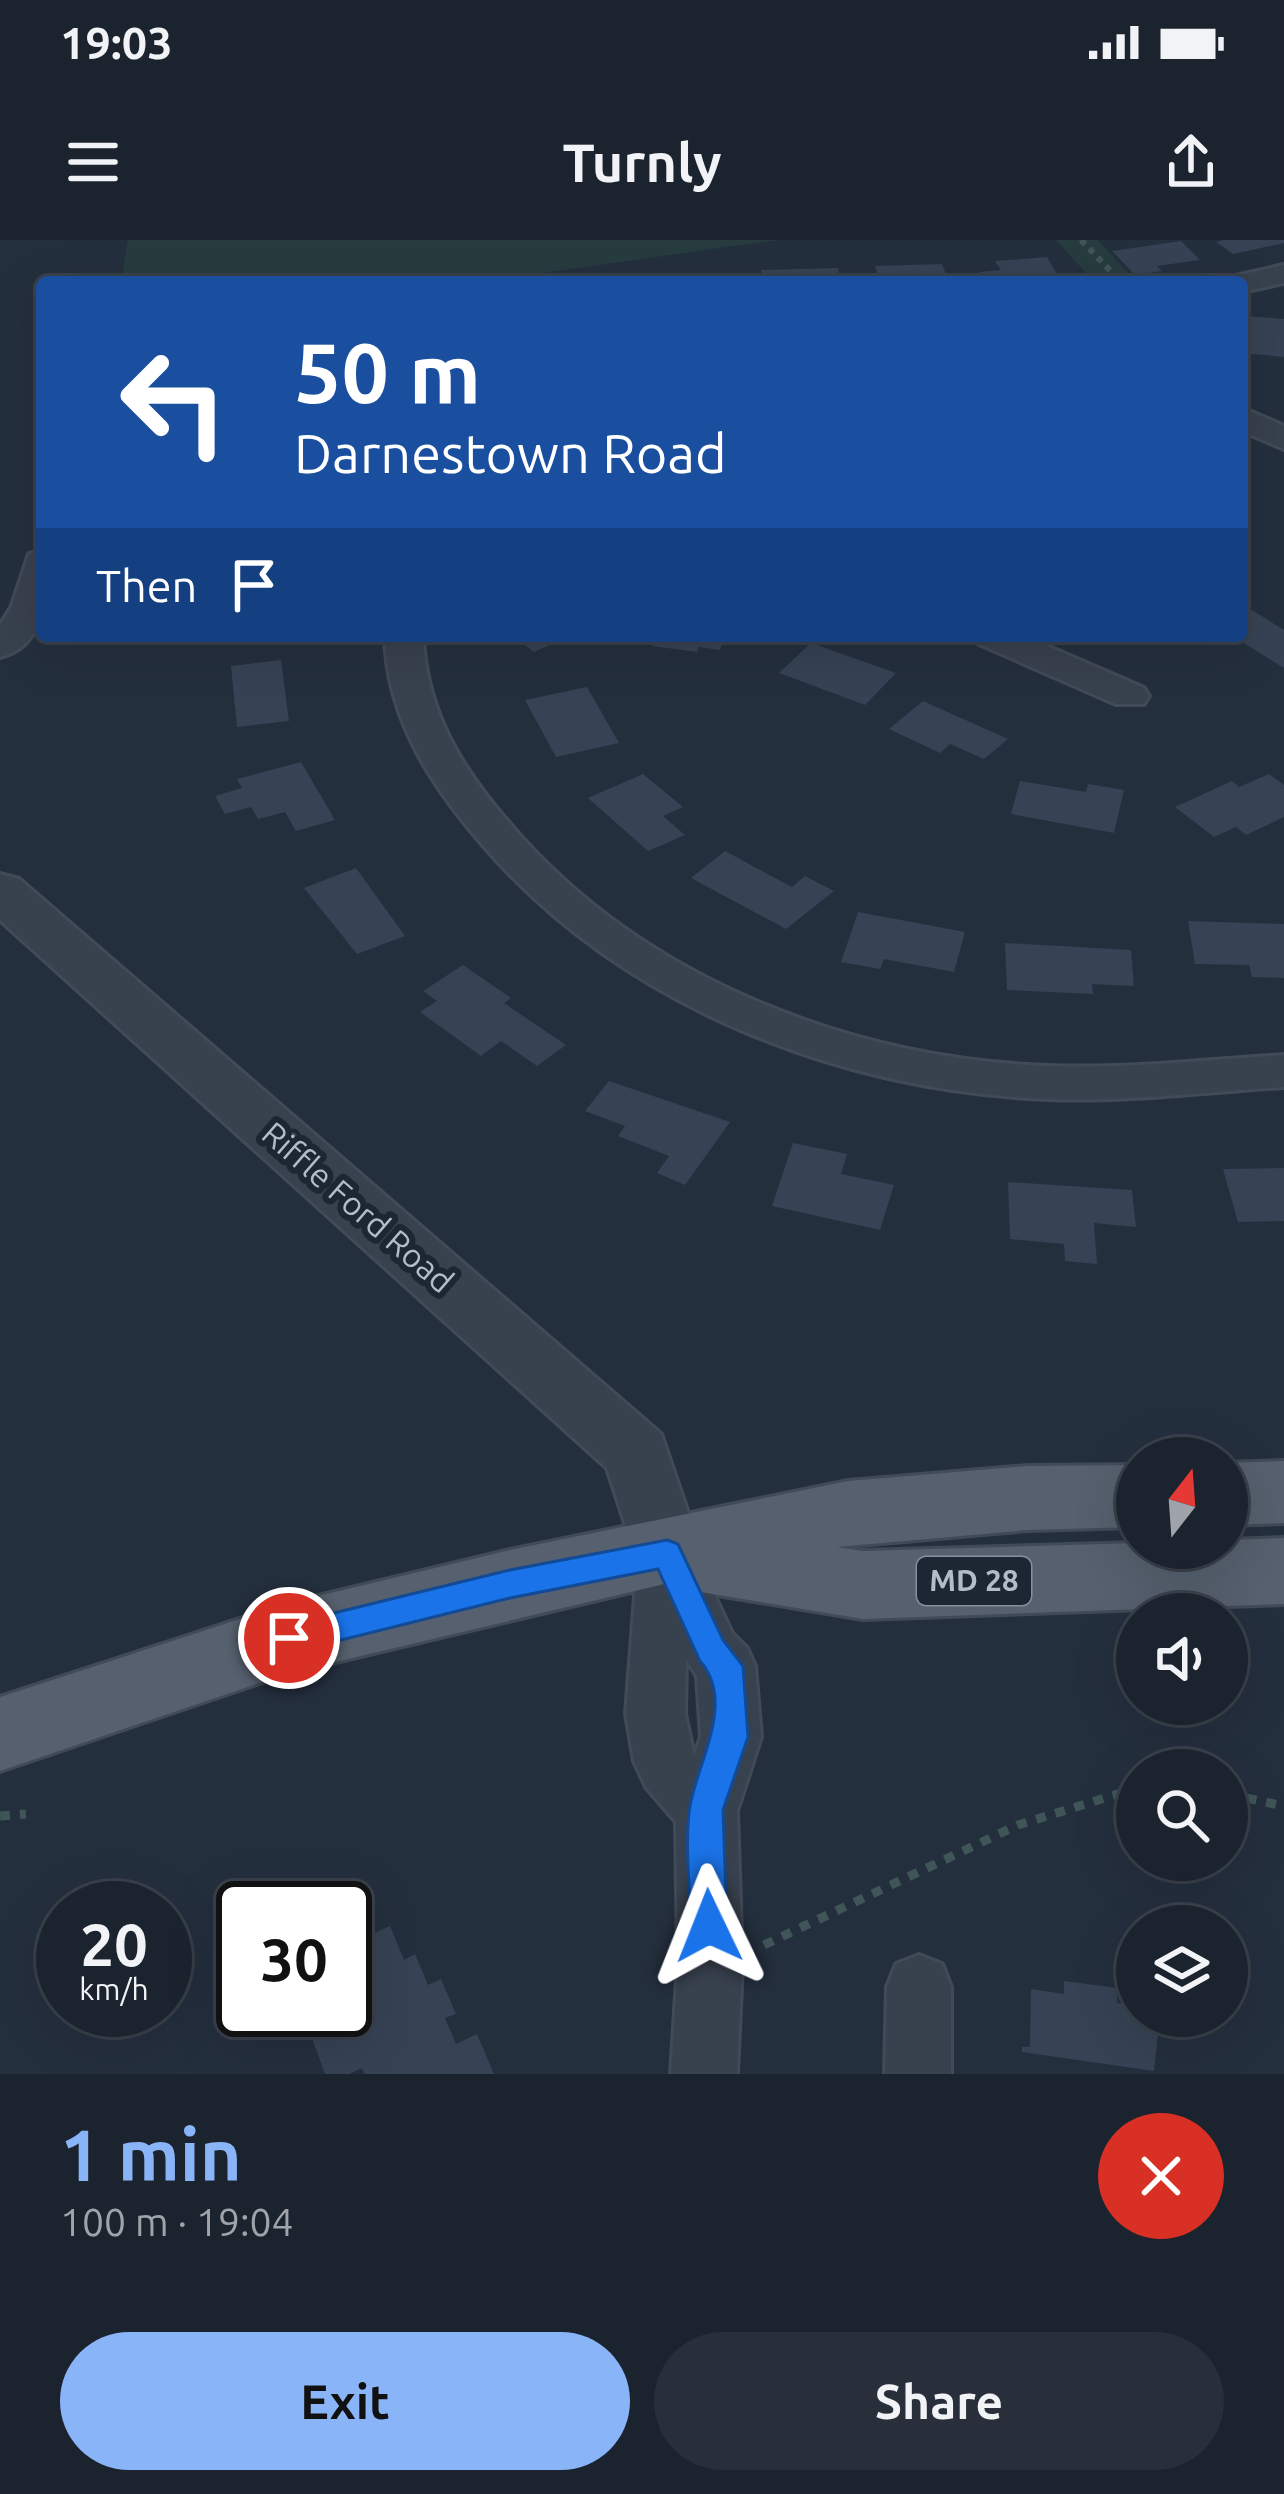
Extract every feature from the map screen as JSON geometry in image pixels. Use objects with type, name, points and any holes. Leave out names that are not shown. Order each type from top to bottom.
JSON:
[{"type":"main road","points":[[1248,1493],[1284,1492]]},
{"type":"main road","name":"MD 28","points":[[0,1734],[289,1638],[510,1584],[848,1513],[1028,1498],[1116,1496]]},
{"type":"main road","name":"MD 28","points":[[667,1554],[863,1586],[1284,1570]]},
{"type":"street","points":[[1248,282],[1284,274]]},
{"type":"street","points":[[1248,421],[1284,439]]},
{"type":"street","points":[[0,646],[21,628],[36,597]]},
{"type":"street","points":[[404,642],[403,659],[417,715],[456,786],[511,855],[578,920],[711,1002],[878,1060],[1013,1080],[1100,1082],[1284,1071]]},
{"type":"street","points":[[1006,642],[1130,696]]},
{"type":"street","name":"Riffle Ford Road","points":[[0,891],[637,1454],[667,1554]]},
{"type":"street","points":[[667,1554],[660,1658],[653,1679],[664,1763],[706,1810],[710,1964],[704,2074]]},
{"type":"street","points":[[917,2074],[919,1987]]},
{"type":"path","points":[[1081,240],[1115,276]]},
{"type":"path","points":[[710,1964],[817,1927],[902,1878],[1064,1807],[1116,1793]]},
{"type":"path","points":[[1248,1798],[1284,1806]]},
{"type":"path","points":[[0,1816],[26,1814]]},
{"type":"green space","points":[[128,240],[777,240],[520,276],[122,276]]},
{"type":"green space","points":[[1056,240],[1098,240],[1131,276],[1089,276]]},
{"type":"building","points":[[1181,241],[1200,260],[1157,266],[1162,271],[1135,275],[1112,251]]},
{"type":"building","points":[[1216,242],[1284,243],[1233,254]]},
{"type":"building","points":[[1047,257],[1058,276],[981,276],[979,272],[1001,270],[995,261]]},
{"type":"building","points":[[942,264],[947,276],[878,276],[875,266]]},
{"type":"building","points":[[838,268],[840,276],[762,276],[761,270]]},
{"type":"building","points":[[1248,316],[1284,319],[1284,357],[1248,354]]},
{"type":"building","points":[[1248,608],[1284,630],[1284,668],[1242,642],[1248,642]]},
{"type":"building","points":[[522,642],[556,642],[534,652]]},
{"type":"building","points":[[653,642],[723,642],[720,650],[699,647],[697,652],[652,646]]},
{"type":"building","points":[[811,643],[896,673],[865,705],[779,673]]},
{"type":"building","points":[[281,660],[289,721],[237,727],[231,666]]},
{"type":"building","points":[[587,687],[619,743],[556,757],[525,700]]},
{"type":"building","points":[[923,701],[1008,739],[984,759],[950,744],[940,753],[889,729]]},
{"type":"building","points":[[301,762],[335,820],[296,831],[285,812],[258,819],[251,807],[225,814],[215,796],[242,788],[237,779]]},
{"type":"building","points":[[643,774],[683,807],[663,816],[685,835],[648,851],[588,798]]},
{"type":"building","points":[[1269,774],[1284,785],[1284,817],[1246,835],[1236,827],[1214,837],[1175,807],[1232,781],[1239,787]]},
{"type":"building","points":[[1020,781],[1086,792],[1088,784],[1124,790],[1114,833],[1011,814]]},
{"type":"building","points":[[725,851],[792,887],[805,876],[834,891],[786,929],[691,878]]},
{"type":"building","points":[[356,868],[405,936],[357,954],[304,888]]},
{"type":"building","points":[[858,912],[965,932],[954,972],[884,959],[880,969],[841,962]]},
{"type":"building","points":[[1188,921],[1284,924],[1284,978],[1252,977],[1249,965],[1195,964]]},
{"type":"building","points":[[1005,943],[1131,950],[1134,986],[1092,984],[1093,994],[1007,990]]},
{"type":"building","points":[[463,965],[511,998],[504,1003],[566,1045],[537,1066],[501,1041],[481,1056],[420,1012],[437,1001],[423,991]]},
{"type":"building","points":[[609,1081],[730,1122],[685,1185],[657,1173],[669,1156],[618,1136],[625,1126],[585,1111]]},
{"type":"building","points":[[793,1143],[847,1154],[841,1174],[894,1185],[880,1230],[772,1206]]},
{"type":"building","points":[[1284,1168],[1284,1221],[1238,1222],[1223,1169]]},
{"type":"building","points":[[1008,1182],[1132,1190],[1136,1227],[1094,1223],[1097,1264],[1065,1261],[1064,1244],[1010,1239]]},
{"type":"building","points":[[390,1926],[404,1960],[415,1954],[428,1985],[441,1979],[456,2014],[445,2018],[456,2044],[477,2034],[494,2074],[365,2074],[362,2068],[349,2074],[325,2074],[312,2038],[372,2037],[372,1934]]},
{"type":"building","points":[[1064,1981],[1116,1988],[1116,2037],[1158,2037],[1154,2071],[1022,2052],[1022,2047],[1030,2047],[1031,1989],[1064,1994]]},
{"type":"route","points":[[289,1638],[510,1584],[667,1554],[712,1651],[726,1666],[731,1737],[706,1810],[709,1926]]}]
